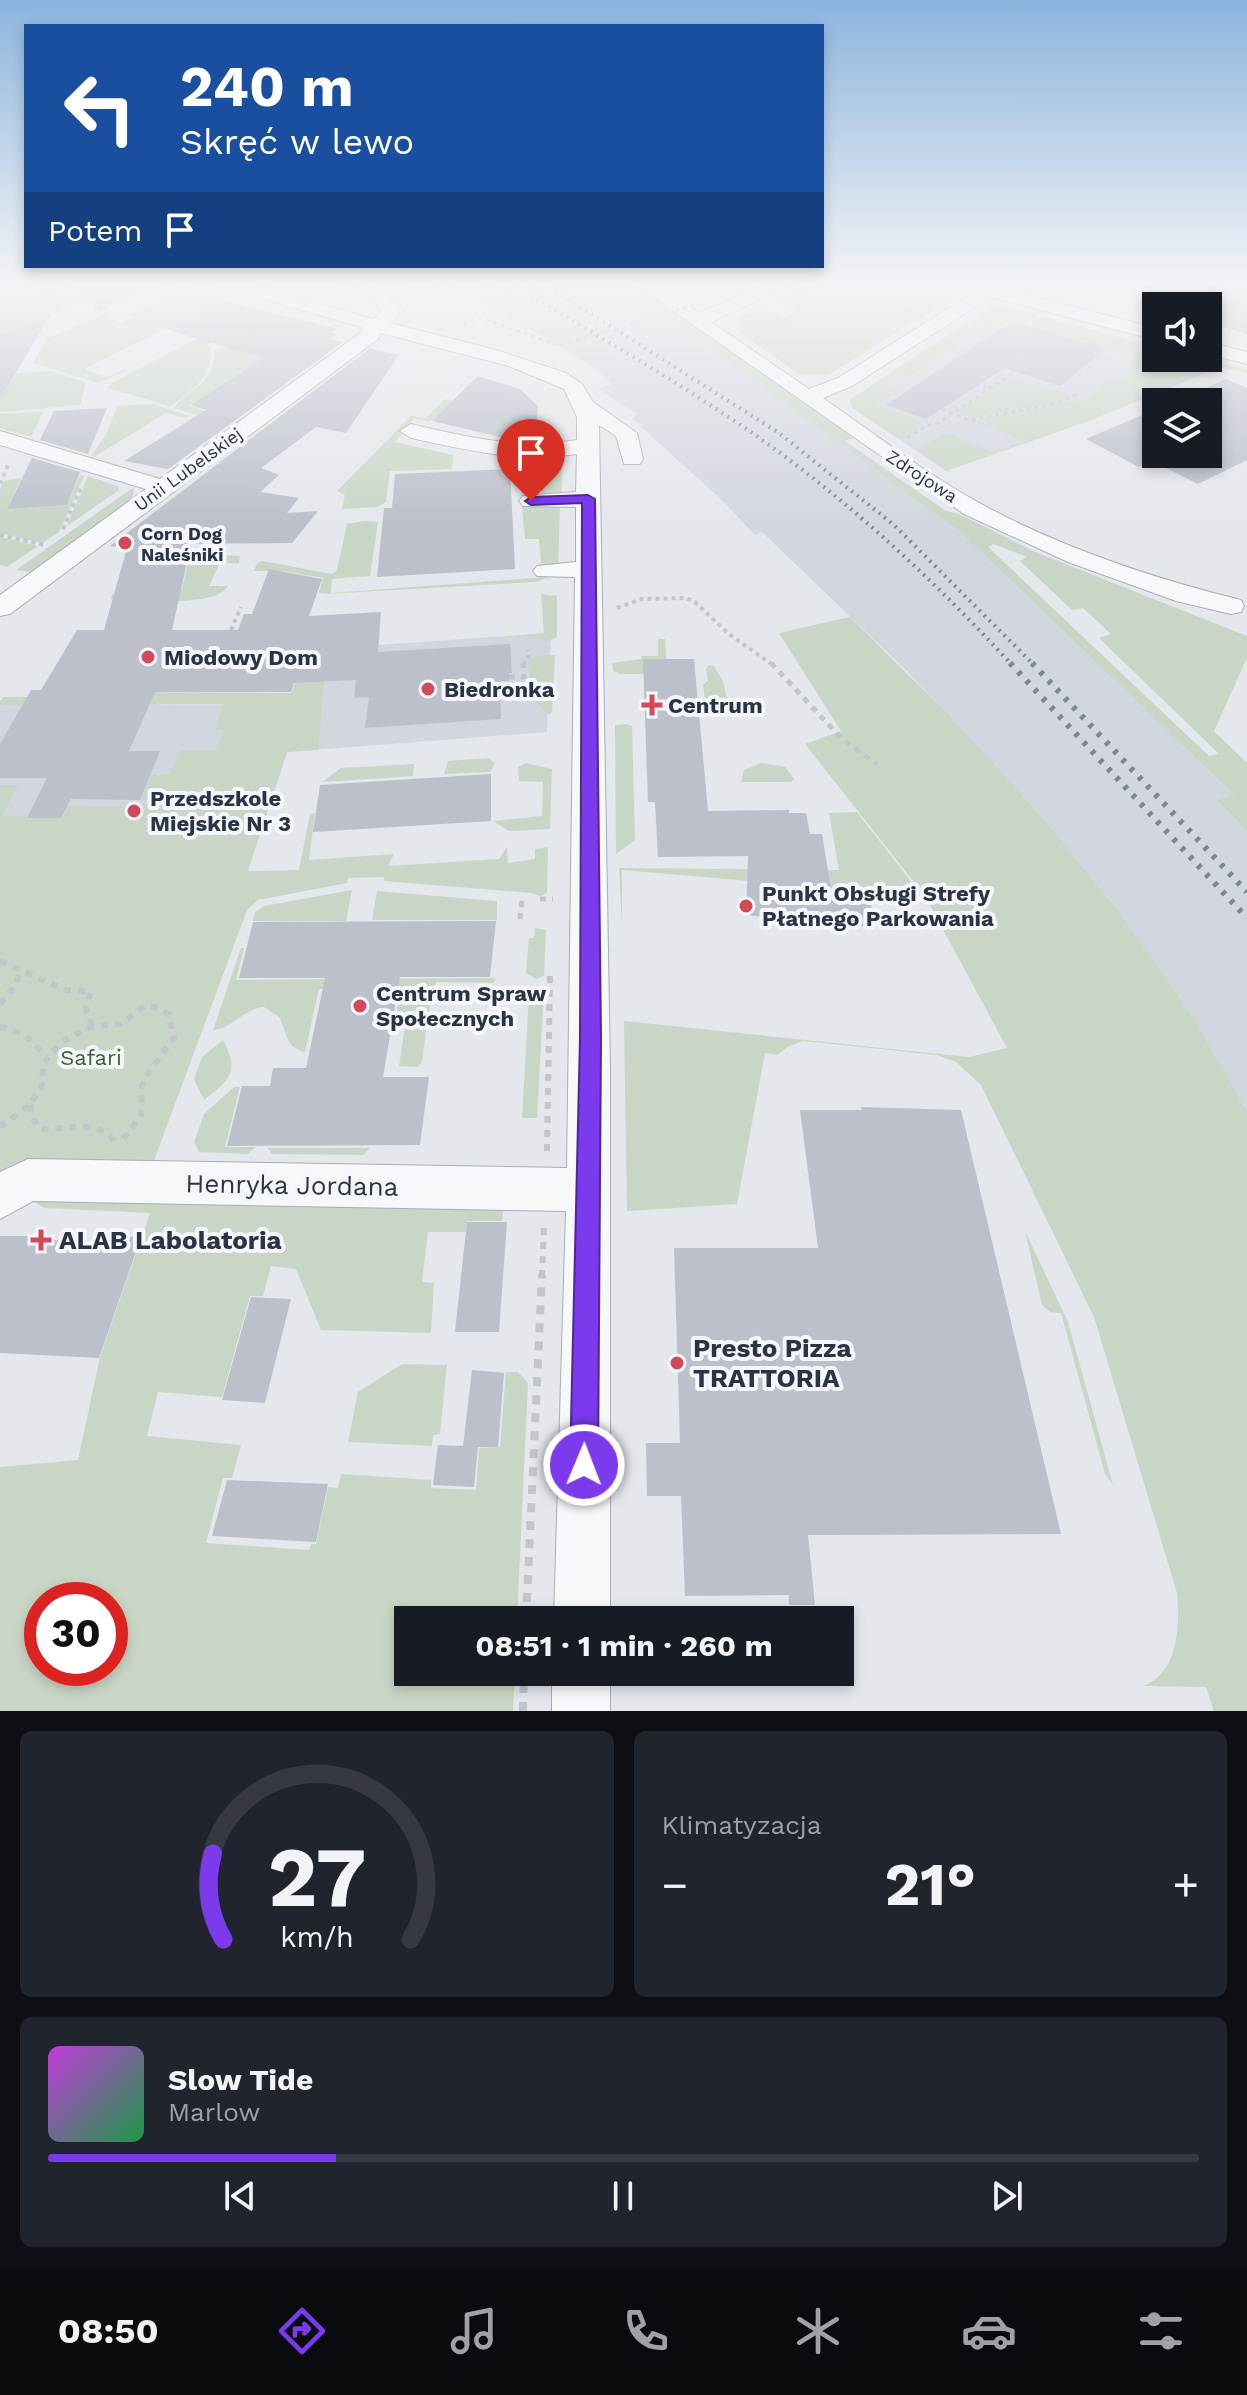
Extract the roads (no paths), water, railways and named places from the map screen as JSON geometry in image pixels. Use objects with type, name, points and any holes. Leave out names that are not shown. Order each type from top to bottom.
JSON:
[{"type":"street","name":"Unii Lubelskiej","points":[[0,608],[332,364]]},
{"type":"street","points":[[517,364],[545,372],[570,385],[581,400],[626,433],[632,459]]},
{"type":"street","name":"Zdrojowa","points":[[767,364],[807,397],[949,494],[1153,585],[1242,608]]},
{"type":"street","points":[[807,397],[845,382],[873,364]]},
{"type":"street","points":[[581,400],[588,445],[589,569],[588,1190],[582,1606]]},
{"type":"street","points":[[411,431],[492,448],[535,453],[588,445]]},
{"type":"street","points":[[0,438],[163,487]]},
{"type":"street","points":[[531,501],[588,499]]},
{"type":"street","points":[[546,571],[589,569]]},
{"type":"street","name":"Henryka Jordana","points":[[0,1197],[28,1180],[117,1164],[588,1190]]},
{"type":"street","points":[[581,1686],[581,1711]]},
{"type":"railway","points":[[644,364],[745,428],[817,481],[950,600],[1012,665]]},
{"type":"railway","points":[[670,364],[779,433],[894,525],[1032,663]]},
{"type":"railway","points":[[1010,663],[1247,918]]},
{"type":"railway","points":[[1032,663],[1247,892]]},
{"type":"place","name":"Corn Dog Naleśniki","points":[[125,543]]},
{"type":"place","name":"Miodowy Dom","points":[[148,657]]},
{"type":"place","name":"Biedronka","points":[[428,689]]},
{"type":"place","name":"Centrum","points":[[652,705]]},
{"type":"place","name":"Przedszkole Miejskie Nr 3","points":[[134,811]]},
{"type":"place","name":"Punkt Obsługi Strefy Płatnego Parkowania","points":[[746,906]]},
{"type":"place","name":"Centrum Spraw Społecznych","points":[[360,1006]]},
{"type":"place","name":"ALAB Labolatoria","points":[[41,1240]]},
{"type":"place","name":"Presto Pizza TRATTORIA","points":[[677,1363]]},
{"type":"park label","name":"Safari","points":[[91,1057]]}]
